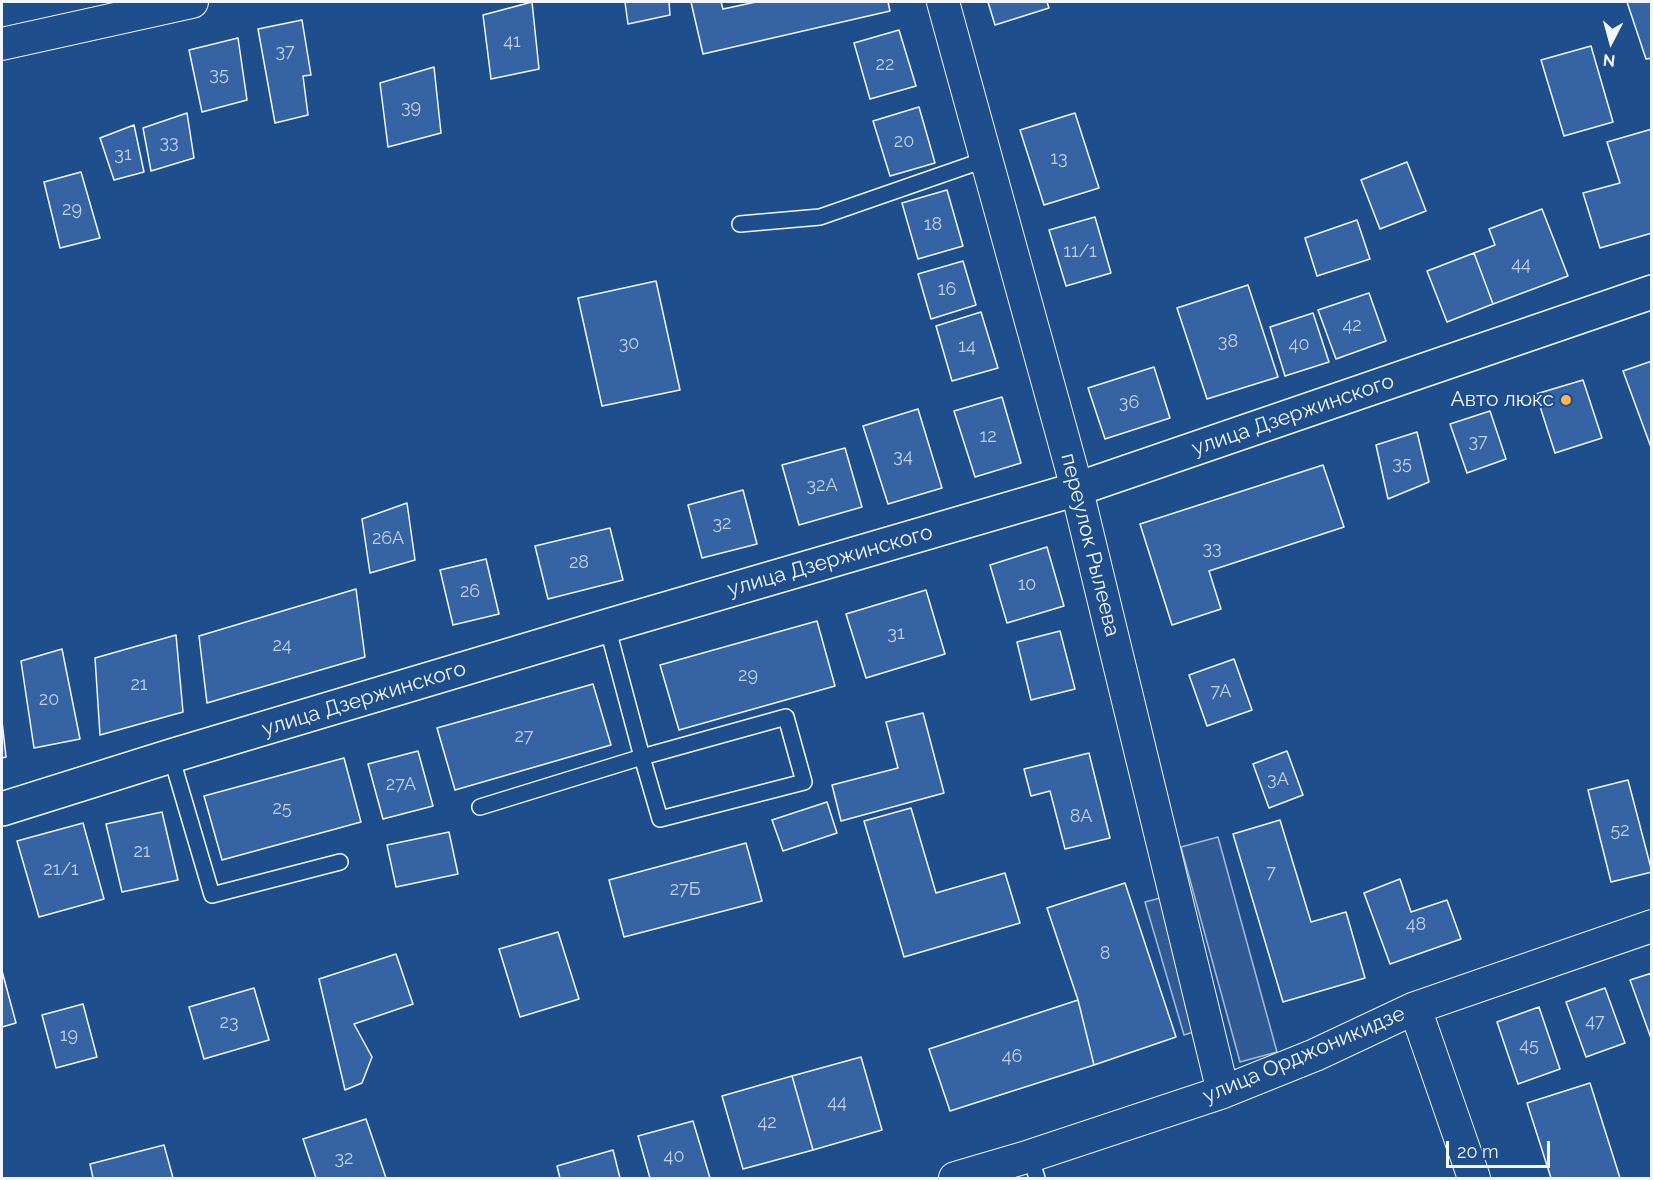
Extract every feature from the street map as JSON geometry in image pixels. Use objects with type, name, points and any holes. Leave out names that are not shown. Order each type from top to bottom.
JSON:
[{"type":"street","points":[[2,44],[192,2]]},
{"type":"street","name":"переулок Рылеева","points":[[943,2],[1077,489],[1223,1092]]},
{"type":"street","name":"улица Дзержинского","points":[[2,809],[171,756],[1077,489],[1652,292]]},
{"type":"street","name":"улица Орджоникидзе","points":[[955,1179],[1033,1167],[1315,1055],[1414,1008],[1652,926]]},
{"type":"street","points":[[1414,1008],[1474,1179]]},
{"type":"lane","points":[[740,224],[820,218],[987,159]]},
{"type":"lane","points":[[480,807],[642,757],[786,717],[804,782],[660,819],[642,757],[608,626]]},
{"type":"lane","points":[[171,756],[212,895],[340,862]]},
{"type":"shaded area","points":[[1218,837],[1277,1052],[1240,1062],[1181,847]]},
{"type":"shaded area","points":[[1164,897],[1203,1029],[1184,1035],[1145,902]]},
{"type":"building","points":[[532,2],[539,69],[491,79],[483,15]]},
{"type":"building","points":[[625,2],[669,2],[670,15],[628,24]]},
{"type":"building","points":[[691,2],[721,2],[723,9],[756,2],[888,2],[890,11],[703,54]]},
{"type":"building","points":[[988,2],[1047,2],[1049,8],[995,25]]},
{"type":"building","points":[[1627,2],[1652,2],[1652,58],[1646,59]]},
{"type":"building","points":[[302,20],[311,75],[303,76],[308,115],[275,123],[258,29]]},
{"type":"building","points":[[899,30],[916,86],[870,99],[854,43]]},
{"type":"building","points":[[238,38],[247,100],[202,112],[189,50]]},
{"type":"building","points":[[1591,46],[1613,122],[1564,136],[1541,60]]},
{"type":"building","points":[[434,67],[441,133],[388,147],[380,83]]},
{"type":"building","points":[[919,107],[935,163],[890,176],[873,121]]},
{"type":"building","points":[[187,113],[194,158],[151,171],[143,128]]},
{"type":"building","points":[[1075,113],[1099,188],[1044,205],[1020,130]]},
{"type":"building","points":[[134,125],[144,172],[114,180],[100,138]]},
{"type":"building","points":[[1652,129],[1652,233],[1600,248],[1583,193],[1620,183],[1607,142]]},
{"type":"building","points":[[1407,162],[1426,211],[1380,229],[1361,180]]},
{"type":"building","points":[[81,172],[100,238],[60,248],[44,182]]},
{"type":"building","points":[[947,190],[963,246],[918,259],[902,203]]},
{"type":"building","points":[[1542,209],[1568,276],[1493,304],[1474,253],[1495,245],[1489,229]]},
{"type":"building","points":[[1095,217],[1111,273],[1066,286],[1049,230]]},
{"type":"building","points":[[1357,220],[1370,259],[1317,276],[1305,238]]},
{"type":"building","points":[[1474,253],[1493,304],[1447,322],[1427,271]]},
{"type":"building","points":[[963,261],[976,305],[931,319],[918,274]]},
{"type":"building","points":[[656,281],[680,390],[602,406],[578,298]]},
{"type":"building","points":[[1248,285],[1278,377],[1207,399],[1177,308]]},
{"type":"building","points":[[1369,293],[1386,341],[1336,359],[1318,310]]},
{"type":"building","points":[[981,312],[998,368],[952,381],[936,326]]},
{"type":"building","points":[[1313,313],[1329,362],[1285,376],[1270,327]]},
{"type":"building","points":[[1652,361],[1652,450],[1623,371]]},
{"type":"building","points":[[1154,367],[1170,418],[1105,439],[1088,388]]},
{"type":"building","points":[[1583,380],[1602,438],[1555,453],[1536,394]]},
{"type":"building","points":[[1002,397],[1021,463],[975,477],[954,411]]},
{"type":"building","points":[[918,409],[942,488],[888,504],[863,426]]},
{"type":"building","points":[[1490,411],[1506,459],[1467,473],[1450,424]]},
{"type":"building","points":[[1417,432],[1429,482],[1388,499],[1376,445]]},
{"type":"building","points":[[845,448],[862,507],[799,525],[782,465]]},
{"type":"building","points":[[1323,465],[1344,527],[1209,571],[1221,609],[1172,625],[1140,524]]},
{"type":"building","points":[[743,490],[757,544],[702,558],[688,505]]},
{"type":"building","points":[[407,503],[415,560],[370,573],[362,519]]},
{"type":"building","points":[[610,528],[623,580],[548,599],[535,546]]},
{"type":"building","points":[[1047,547],[1064,606],[1007,623],[990,565]]},
{"type":"building","points":[[486,559],[499,614],[453,625],[440,570]]},
{"type":"building","points":[[356,589],[365,657],[207,703],[199,636]]},
{"type":"building","points":[[926,590],[945,654],[866,678],[846,614]]},
{"type":"building","points":[[817,621],[835,686],[679,730],[660,665]]},
{"type":"building","points":[[1060,631],[1075,689],[1031,700],[1017,642]]},
{"type":"building","points":[[176,635],[183,712],[100,735],[95,658]]},
{"type":"building","points":[[62,649],[80,739],[34,748],[21,661]]},
{"type":"building","points":[[1234,659],[1252,710],[1207,726],[1189,675]]},
{"type":"building","points":[[593,684],[611,745],[455,790],[437,728]]},
{"type":"building","points":[[923,713],[944,793],[841,821],[832,785],[898,768],[886,722]]},
{"type":"building","points":[[2,721],[6,757],[2,758]]},
{"type":"building","points":[[418,751],[433,806],[383,819],[368,764]]},
{"type":"building","points":[[1287,751],[1303,795],[1269,808],[1253,764]]},
{"type":"building","points":[[1089,753],[1110,838],[1065,849],[1050,791],[1031,796],[1024,769]]},
{"type":"building","points":[[344,758],[361,822],[222,860],[204,796]]},
{"type":"building","points":[[1628,780],[1652,872],[1611,882],[1588,790]]},
{"type":"building","points":[[827,802],[837,833],[783,851],[772,820]]},
{"type":"building","points":[[911,808],[936,893],[1005,873],[1020,923],[904,957],[864,821]]},
{"type":"building","points":[[162,812],[178,880],[122,892],[106,824]]},
{"type":"building","points":[[1280,820],[1311,922],[1346,912],[1365,978],[1283,1002],[1233,834]]},
{"type":"building","points":[[83,823],[104,899],[39,917],[17,841]]},
{"type":"building","points":[[449,832],[458,874],[396,887],[387,845]]},
{"type":"building","points":[[746,843],[762,901],[624,937],[609,880]]},
{"type":"building","points":[[1400,879],[1411,912],[1447,900],[1461,939],[1390,964],[1364,893]]},
{"type":"building","points":[[1125,883],[1176,1037],[1094,1065],[1078,1000],[1047,908]]},
{"type":"building","points":[[558,932],[579,999],[520,1017],[499,949]]},
{"type":"building","points":[[396,954],[413,1004],[354,1024],[372,1057],[362,1083],[345,1090],[319,979]]},
{"type":"building","points":[[2,971],[16,1023],[2,1027]]},
{"type":"building","points":[[1652,973],[1652,1041],[1630,980]]},
{"type":"building","points":[[254,988],[269,1040],[204,1059],[189,1007]]},
{"type":"building","points":[[1605,988],[1625,1043],[1586,1057],[1566,1002]]},
{"type":"building","points":[[1078,1000],[1094,1065],[950,1111],[929,1049]]},
{"type":"building","points":[[83,1004],[97,1057],[56,1068],[42,1015]]},
{"type":"building","points":[[1539,1007],[1560,1069],[1518,1084],[1497,1022]]},
{"type":"building","points":[[861,1057],[882,1130],[813,1150],[792,1076]]},
{"type":"building","points":[[792,1076],[813,1150],[743,1169],[722,1096]]},
{"type":"building","points":[[1590,1083],[1620,1178],[1551,1178],[1527,1103]]},
{"type":"building","points":[[366,1119],[386,1178],[316,1178],[303,1139]]},
{"type":"building","points":[[693,1121],[710,1178],[650,1178],[638,1136]]},
{"type":"building","points":[[164,1145],[173,1178],[93,1178],[90,1164]]},
{"type":"building","points":[[613,1150],[620,1178],[560,1178],[557,1166]]},
{"type":"place","name":"Авто люкс","points":[[1566,400]]}]
